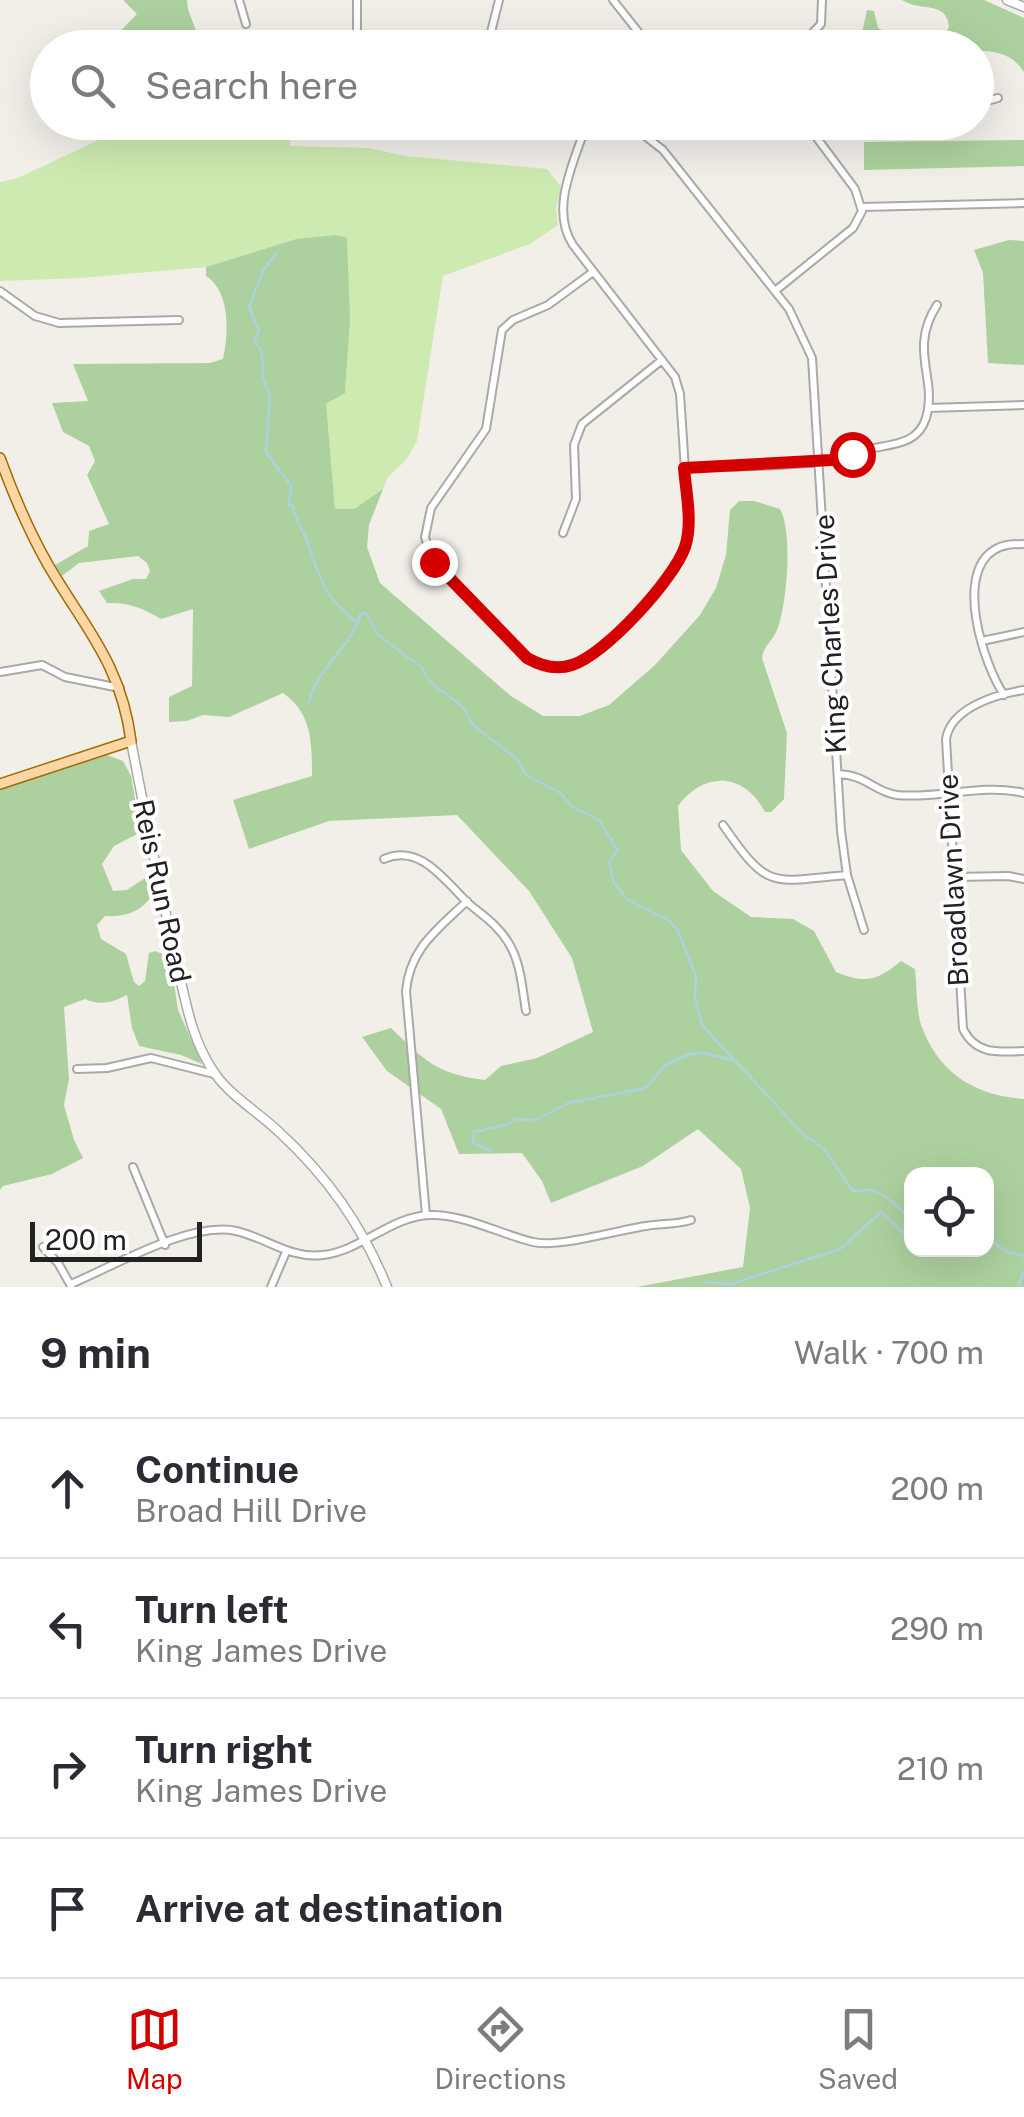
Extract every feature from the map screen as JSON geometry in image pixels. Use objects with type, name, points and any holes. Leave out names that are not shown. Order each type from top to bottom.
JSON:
[{"type":"main road","name":"Reis Run Road","points":[[0,458],[38,545],[121,688],[132,741]]},
{"type":"main road","points":[[0,784],[132,741]]},
{"type":"street","points":[[238,0],[246,24]]},
{"type":"street","points":[[357,0],[357,30]]},
{"type":"street","points":[[492,30],[499,0]]},
{"type":"street","points":[[613,0],[637,30]]},
{"type":"street","points":[[815,30],[821,24],[822,0]]},
{"type":"street","points":[[1007,0],[1024,7]]},
{"type":"street","points":[[994,99],[998,98]]},
{"type":"street","points":[[581,140],[565,192],[562,216],[568,237],[592,272],[675,377],[680,394],[688,526],[686,544],[678,560],[649,600],[590,656],[571,666],[544,666],[527,658],[442,572],[430,554],[425,536],[428,514],[486,428],[502,330],[512,320],[548,304],[592,272]]},
{"type":"street","name":"King Charles Drive","points":[[650,140],[663,150],[775,291],[797,322],[812,358],[847,875],[864,930]]},
{"type":"street","points":[[775,291],[853,228],[860,217],[862,206],[855,190],[818,140]]},
{"type":"street","points":[[862,206],[1024,203]]},
{"type":"street","points":[[0,292],[35,316],[59,323],[179,320]]},
{"type":"street","points":[[684,468],[821,461],[906,441],[920,430],[928,408],[924,342],[928,320],[938,306]]},
{"type":"street","points":[[563,533],[576,498],[574,445],[582,424],[662,360]]},
{"type":"street","points":[[928,408],[1024,405]]},
{"type":"street","points":[[1023,541],[995,549],[980,566],[974,609],[994,679],[1004,695],[1024,690]]},
{"type":"street","points":[[982,642],[1024,632]]},
{"type":"street","points":[[0,672],[42,665],[66,678],[121,688]]},
{"type":"street","name":"Broadlawn Drive","points":[[1004,695],[962,712],[950,724],[946,739],[948,792],[963,1029],[970,1041],[986,1051],[1024,1051]]},
{"type":"street","name":"Reis Run Road","points":[[132,741],[159,888],[191,1025],[216,1075],[319,1172],[345,1205],[387,1287]]},
{"type":"street","points":[[838,774],[860,776],[894,794],[1000,789],[1024,793]]},
{"type":"street","points":[[724,825],[752,866],[769,878],[847,875]]},
{"type":"street","points":[[384,859],[397,853],[411,856],[443,875],[493,923],[517,961],[526,1010]]},
{"type":"street","points":[[954,877],[1024,879]]},
{"type":"street","points":[[426,1215],[406,992],[408,969],[420,948],[466,901]]},
{"type":"street","points":[[77,1069],[107,1068],[151,1058],[216,1075]]},
{"type":"street","points":[[133,1167],[164,1244]]},
{"type":"street","points":[[43,1248],[58,1263],[71,1286],[198,1232],[228,1230],[301,1256],[327,1255],[426,1215],[444,1216],[543,1244],[652,1225],[673,1226],[691,1220]]},
{"type":"street","points":[[271,1287],[286,1252]]},
{"type":"green space","points":[[123,0],[187,0],[196,30],[121,30],[137,14]]},
{"type":"green space","points":[[902,0],[984,0],[1024,18],[1024,72],[1009,57],[994,53],[994,30],[947,30],[943,13]]},
{"type":"green space","points":[[867,10],[874,11],[882,30],[863,30]]},
{"type":"green space","points":[[99,140],[290,140],[290,146],[369,148],[405,156],[547,169],[561,187],[556,208],[558,225],[530,244],[443,276],[417,441],[383,489],[354,509],[335,509],[325,403],[344,393],[346,383],[346,238],[296,239],[206,267],[0,281],[0,182],[18,178]]},
{"type":"green space","points":[[1024,140],[1024,166],[864,170],[864,142]]},
{"type":"green space","points":[[336,235],[347,238],[350,319],[345,393],[326,404],[335,509],[354,509],[383,489],[369,525],[367,547],[380,583],[511,696],[543,716],[580,716],[609,705],[655,665],[700,615],[716,588],[726,555],[730,510],[739,501],[780,509],[786,534],[786,587],[781,619],[762,658],[787,733],[784,799],[771,812],[765,812],[746,789],[735,783],[711,782],[700,787],[678,806],[681,850],[713,891],[751,917],[793,919],[814,931],[836,972],[871,979],[901,961],[915,969],[921,1025],[948,1068],[974,1086],[1024,1099],[1024,1287],[637,1287],[743,1267],[750,1208],[741,1169],[698,1129],[643,1166],[551,1203],[542,1181],[522,1153],[459,1154],[441,1109],[387,1071],[362,1037],[391,1028],[443,1070],[485,1080],[501,1066],[537,1058],[593,1032],[572,958],[529,891],[457,815],[329,821],[249,849],[233,800],[312,776],[310,741],[300,710],[283,693],[229,717],[203,715],[169,722],[169,697],[192,686],[193,609],[161,619],[135,606],[107,603],[99,591],[133,579],[146,579],[150,571],[138,556],[79,563],[62,576],[55,565],[88,546],[89,531],[109,524],[87,475],[95,461],[89,446],[63,432],[52,403],[88,401],[73,364],[210,363],[223,359],[224,302],[206,276],[206,267],[296,239]]},
{"type":"green space","points":[[1009,240],[1024,241],[1024,365],[988,363],[983,273],[974,250]]},
{"type":"green space","points":[[107,755],[123,761],[131,776],[141,832],[114,846],[102,864],[113,891],[127,890],[148,876],[152,896],[131,913],[105,916],[97,925],[101,939],[126,954],[134,982],[139,986],[145,981],[149,953],[155,951],[170,957],[178,1010],[202,1064],[139,1046],[127,995],[107,1002],[85,999],[64,1007],[69,1079],[64,1105],[83,1158],[52,1174],[0,1190],[0,789]]},
{"type":"waterway","points":[[276,253],[263,271],[249,307],[259,331],[254,342],[262,351],[263,379],[270,395],[266,452],[291,486],[289,505],[293,506],[330,596],[358,623],[360,614],[366,613],[378,635],[421,667],[429,681],[464,708],[472,724],[518,760],[526,775],[599,820],[618,851],[609,862],[614,883],[628,900],[668,920],[677,929],[696,976],[695,998],[702,1025],[803,1134],[824,1149],[852,1190],[881,1194],[904,1215]]},
{"type":"waterway","points":[[309,702],[318,680],[358,623]]},
{"type":"waterway","points":[[492,1151],[473,1143],[474,1132],[515,1119],[536,1120],[568,1103],[641,1089],[665,1065],[690,1054],[732,1060]]},
{"type":"waterway","points":[[704,1282],[731,1284],[840,1249],[881,1212],[904,1233]]},
{"type":"waterway","points":[[994,1243],[1005,1251],[1024,1256]]},
{"type":"waterway","points":[[1018,1287],[1024,1271]]},
{"type":"route","points":[[434,562],[527,658],[544,666],[571,666],[605,644],[670,575],[686,544],[684,468],[831,460],[852,454]]}]
